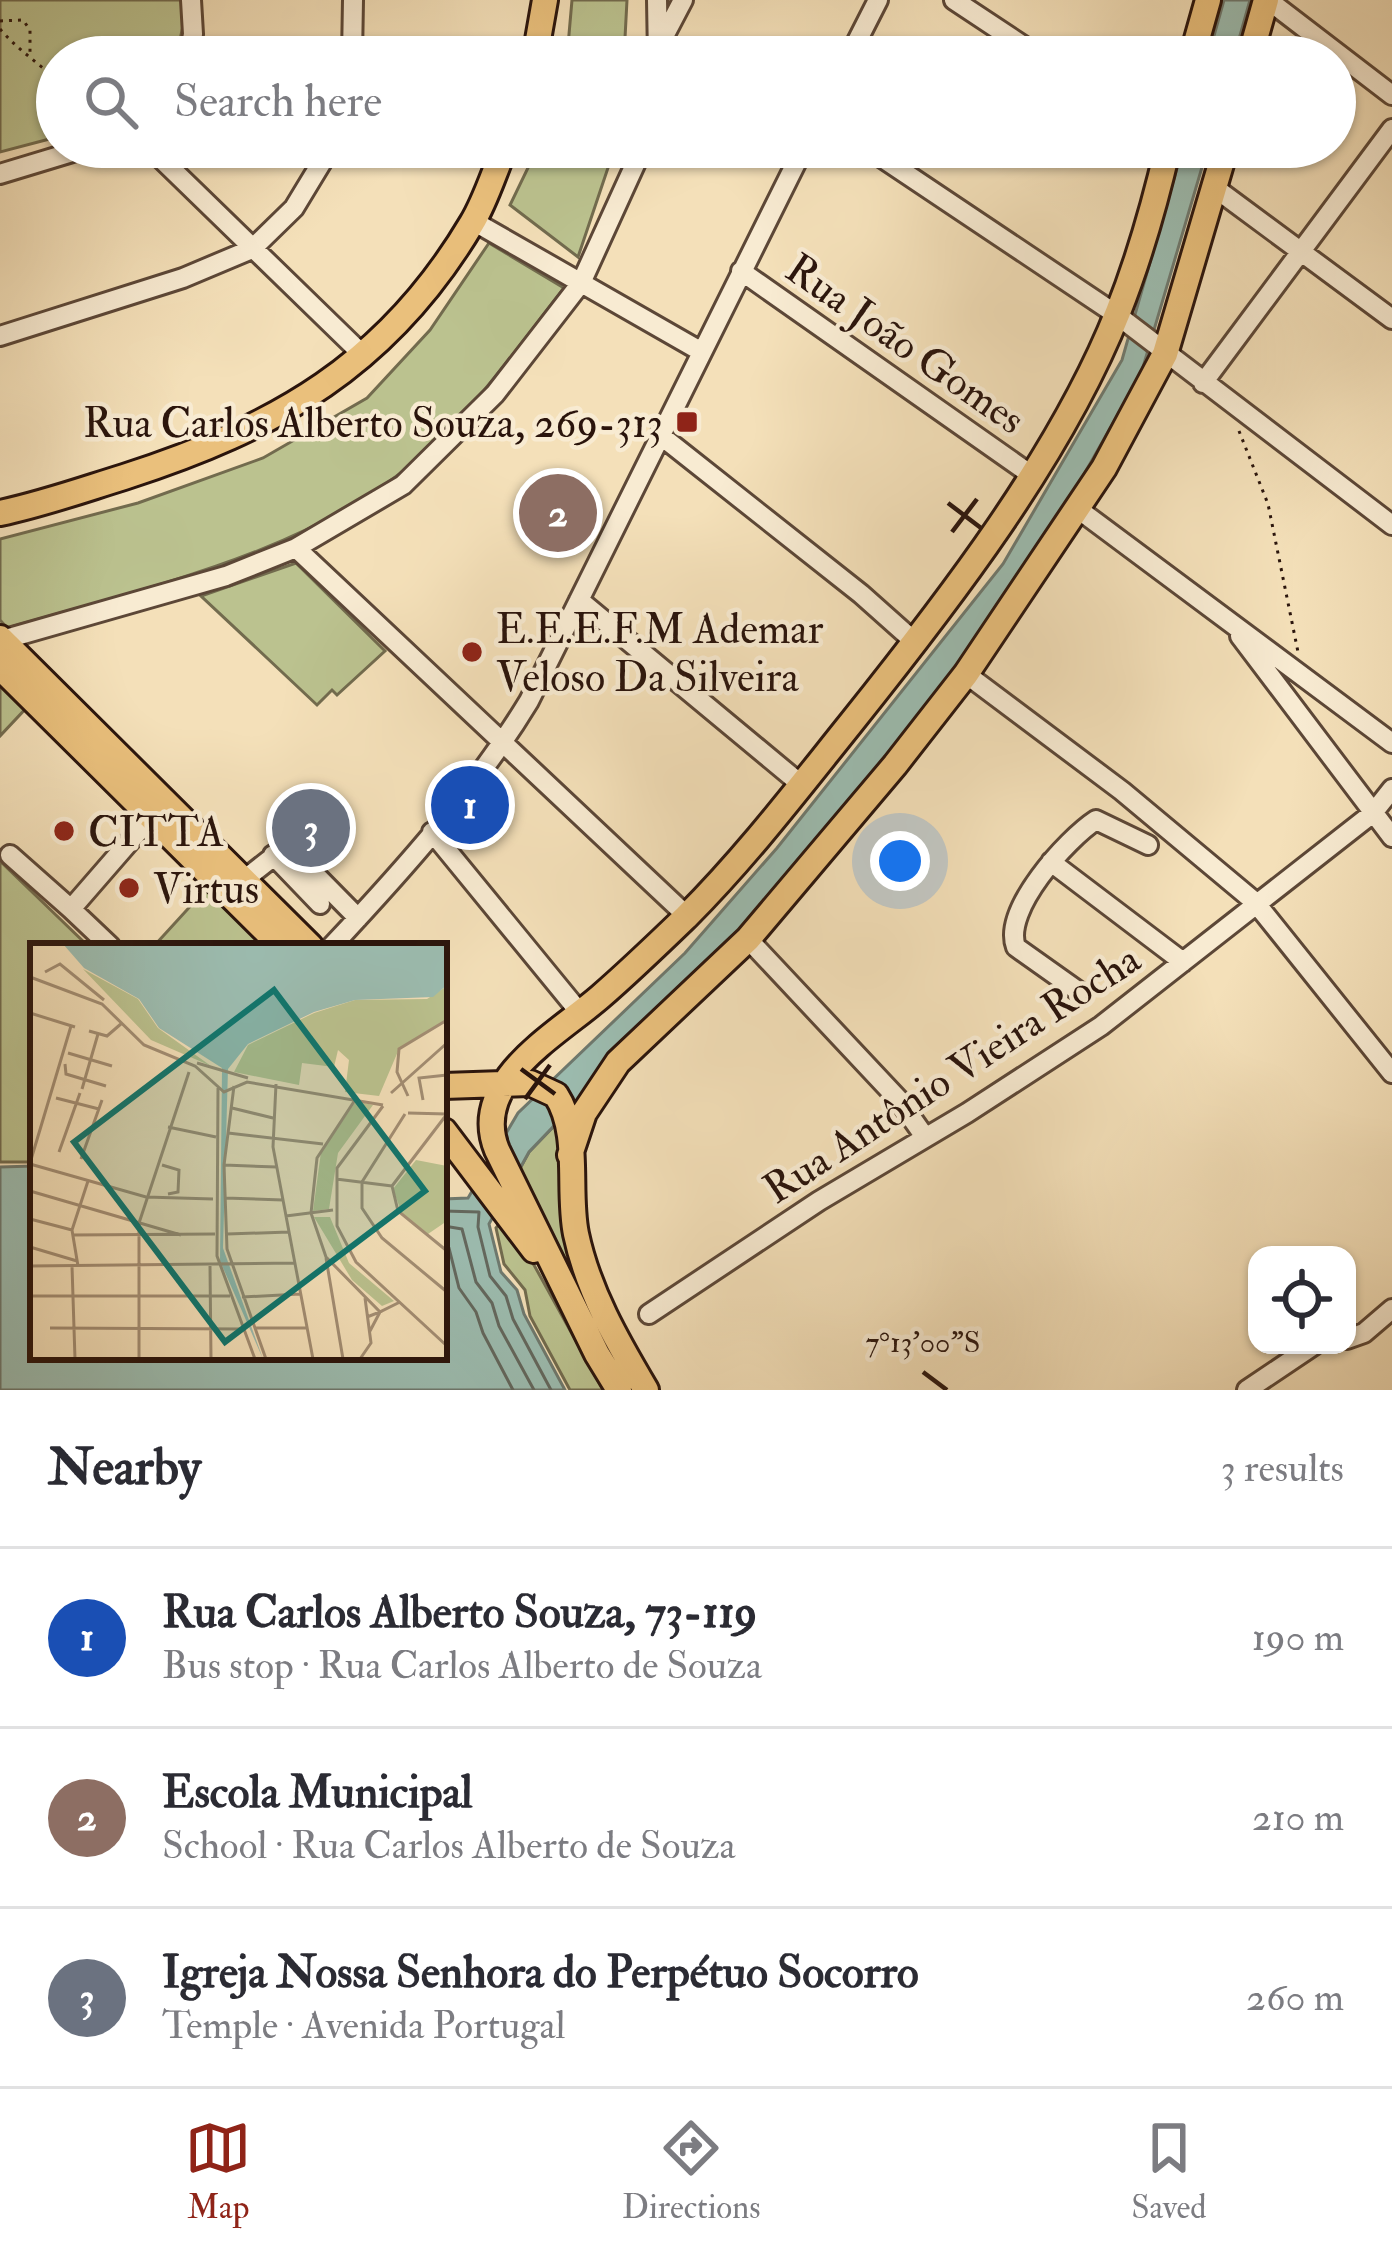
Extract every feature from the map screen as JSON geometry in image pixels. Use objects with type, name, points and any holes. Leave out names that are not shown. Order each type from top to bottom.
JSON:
[{"type":"main road","points":[[539,36],[545,0]]},
{"type":"main road","points":[[1198,36],[1208,0]]},
{"type":"main road","points":[[1256,36],[1267,0]]},
{"type":"main road","points":[[0,513],[39,505],[179,459],[316,393],[398,320],[473,221],[496,168]]},
{"type":"main road","points":[[619,1390],[510,1199],[489,1129],[527,1057],[687,916],[802,786],[916,644],[1030,474],[1120,318],[1162,168]]},
{"type":"main road","points":[[570,1156],[584,1113],[618,1062],[748,939],[895,765],[966,674],[1078,509],[1139,407],[1220,168]]},
{"type":"main road","points":[[0,498],[39,505]]},
{"type":"main road","points":[[1,639],[307,943]]},
{"type":"main road","points":[[0,667],[278,943]]},
{"type":"main road","points":[[447,1086],[556,1095],[566,1119],[577,1239],[604,1320],[646,1390]]},
{"type":"main road","points":[[448,1135],[510,1199]]},
{"type":"street","points":[[189,36],[190,0]]},
{"type":"street","points":[[352,36],[353,0]]},
{"type":"street","points":[[657,0],[659,36]]},
{"type":"street","points":[[666,36],[683,0]]},
{"type":"street","points":[[860,36],[878,0]]},
{"type":"street","points":[[954,0],[1008,36]]},
{"type":"street","points":[[1267,0],[1314,36]]},
{"type":"street","points":[[1356,68],[1392,95]]},
{"type":"street","points":[[1203,383],[1392,129]]},
{"type":"street","points":[[0,174],[36,163]]},
{"type":"street","points":[[170,168],[363,355]]},
{"type":"street","points":[[0,336],[183,278],[252,249],[293,208],[318,168]]},
{"type":"street","points":[[1,639],[226,576],[296,548],[386,496],[495,394],[581,284],[633,168]]},
{"type":"street","points":[[335,943],[432,832],[530,701],[792,168]]},
{"type":"street","points":[[897,168],[1120,318],[1392,525]]},
{"type":"street","points":[[1215,188],[1392,319]]},
{"type":"street","points":[[473,221],[702,352]]},
{"type":"street","name":"Rua João Gomes","points":[[741,271],[1030,474]]},
{"type":"street","points":[[660,435],[916,644]]},
{"type":"street","points":[[1078,509],[1392,743]]},
{"type":"street","points":[[296,548],[687,916]]},
{"type":"street","points":[[579,600],[802,786]]},
{"type":"street","points":[[1227,618],[1392,837]]},
{"type":"street","points":[[966,674],[1072,751],[1255,902],[1392,1073]]},
{"type":"street","name":"Rua Antônio Vieira Rocha","points":[[649,1314],[819,1201],[1101,1026],[1373,813],[1392,789]]},
{"type":"street","points":[[71,909],[150,818]]},
{"type":"street","points":[[1078,992],[1023,953],[1012,939],[1020,912],[1051,862],[1096,820],[1148,845]]},
{"type":"street","points":[[432,832],[580,1014]]},
{"type":"street","points":[[245,879],[282,848],[291,849],[358,919]]},
{"type":"street","points":[[10,855],[107,943]]},
{"type":"street","points":[[273,855],[320,904]]},
{"type":"street","points":[[1051,862],[1183,962]]},
{"type":"street","points":[[748,939],[899,1100],[926,1137]]},
{"type":"street","points":[[1356,1336],[1385,1314],[1392,1337]]},
{"type":"street","points":[[1246,1390],[1272,1382],[1304,1354]]},
{"type":"path","points":[[0,20],[23,20],[31,30],[31,55]]},
{"type":"path","points":[[0,29],[18,50],[36,60]]},
{"type":"path","points":[[1227,401],[1268,504],[1304,676]]},
{"type":"green space","points":[[0,0],[182,0],[181,36],[36,36],[36,143],[0,152]]},
{"type":"green space","points":[[572,0],[627,0],[625,36],[569,36]]},
{"type":"green space","points":[[528,168],[608,168],[578,257],[510,205]]},
{"type":"green space","points":[[489,243],[564,288],[465,413],[384,485],[335,515],[228,562],[7,628],[0,620],[0,539],[138,503],[263,458],[367,398],[430,330]]},
{"type":"green space","points":[[296,563],[385,651],[337,695],[332,690],[317,705],[201,596]]},
{"type":"green space","points":[[0,678],[30,704],[0,736]]},
{"type":"green space","points":[[0,861],[85,943],[30,943],[30,1162],[0,1162]]},
{"type":"green space","points":[[206,889],[266,943],[157,943]]},
{"type":"green space","points":[[559,1121],[563,1180],[636,1390],[623,1390],[517,1174],[529,1152]]},
{"type":"green space","points":[[502,1221],[534,1265],[603,1390],[570,1390],[530,1316],[525,1290],[504,1264],[496,1228]]},
{"type":"water","points":[[1224,0],[1250,0],[1240,36],[1214,36]]},
{"type":"water","points":[[1177,168],[1202,168],[1141,374],[1025,578],[795,874],[529,1152],[489,1224],[501,1272],[517,1290],[524,1314],[565,1390],[0,1390],[0,1167],[30,1166],[30,1360],[447,1360],[447,1199],[468,1198],[518,1113],[685,953],[777,848],[1003,564],[1122,360]]},
{"type":"place","name":"Rua Carlos Alberto Souza, 269-313","points":[[687,422]]},
{"type":"place","name":"Escola Municipal","points":[[558,513]]},
{"type":"place","name":"E.E.E.F.M Ademar Veloso Da Silveira","points":[[472,652]]},
{"type":"place","name":"Rua Carlos Alberto Souza, 73-119","points":[[470,805]]},
{"type":"place","name":"Igreja Nossa Senhora do Perpétuo Socorro","points":[[311,828]]},
{"type":"place","name":"CITTA","points":[[64,831]]},
{"type":"place","name":"Virtus","points":[[129,888]]}]
